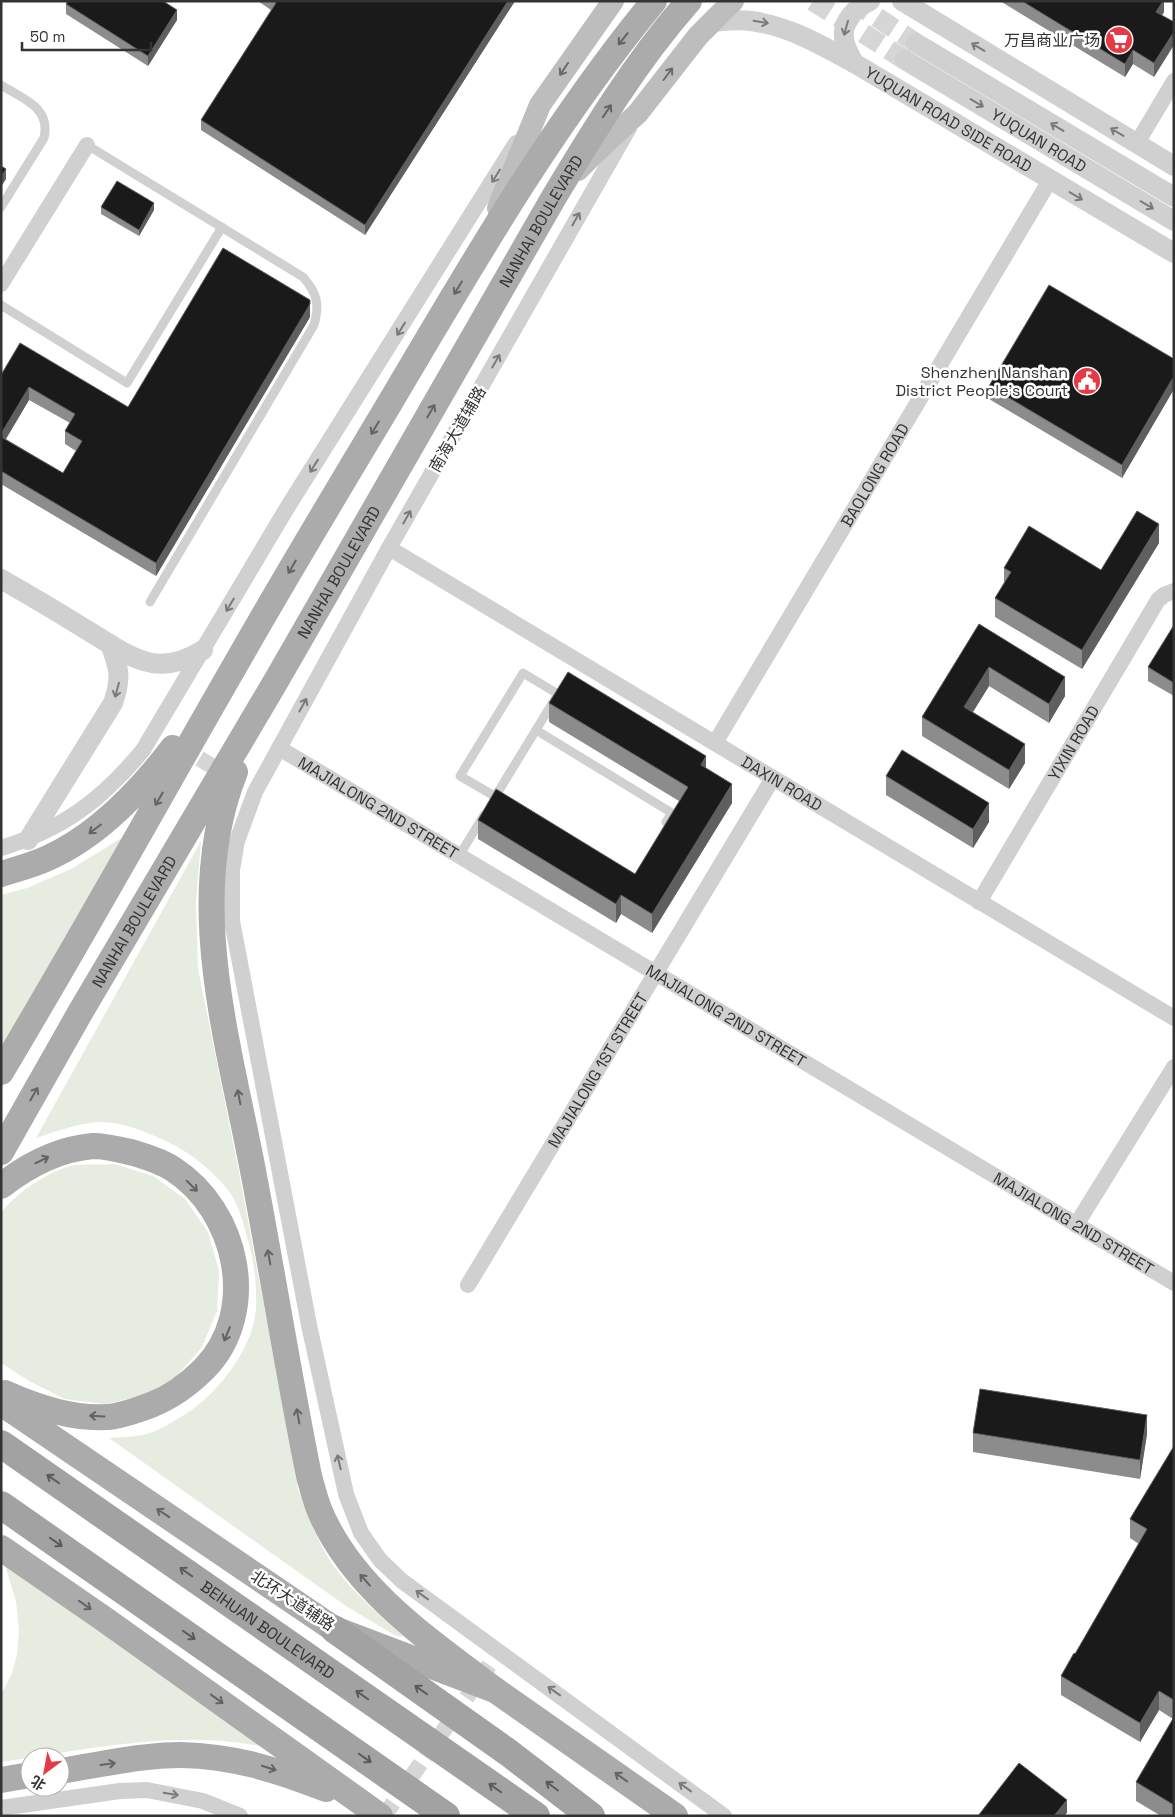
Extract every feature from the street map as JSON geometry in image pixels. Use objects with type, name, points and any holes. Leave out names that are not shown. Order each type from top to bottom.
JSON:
[{"type":"highway","name":"BEIHUAN BOULEVARD","points":[[1,1444],[536,1816]]},
{"type":"highway","points":[[1,1505],[446,1816]]},
{"type":"highway","points":[[334,1629],[509,1753],[590,1816]]},
{"type":"main road","points":[[483,246],[540,105],[613,1]]},
{"type":"main road","name":"NANHAI BOULEVARD","points":[[1,1072],[57,979],[238,659],[483,246],[574,106],[619,43],[654,1]]},
{"type":"main road","name":"NANHAI BOULEVARD","points":[[1,1152],[81,1011],[276,681],[554,197],[600,121],[642,60],[689,1]]},
{"type":"main road","points":[[554,197],[598,150],[638,113],[675,64],[733,1]]},
{"type":"main road","points":[[1,874],[49,858],[75,843],[103,823],[155,771],[238,659]]},
{"type":"main road","points":[[276,681],[231,782],[221,816],[215,852],[210,910],[221,1008],[254,1174],[309,1476],[319,1510],[335,1540],[356,1571],[386,1604],[495,1690]]},
{"type":"main road","points":[[1,1186],[20,1171],[46,1157],[73,1149],[95,1146],[121,1150],[149,1158],[172,1168],[193,1186],[211,1208],[224,1230],[234,1259],[237,1286],[235,1313],[232,1322],[226,1339],[211,1362],[189,1384],[161,1401],[135,1411],[108,1417],[78,1415],[49,1410],[1,1391]]},
{"type":"main road","name":"北环大道辅路","points":[[1,1403],[334,1629],[495,1690],[675,1816]]},
{"type":"main road","points":[[1,1548],[104,1619],[371,1810]]},
{"type":"main road","points":[[70,1770],[180,1755],[217,1757],[258,1764],[295,1776],[371,1810]]},
{"type":"main road","points":[[1,1780],[20,1777]]},
{"type":"street","points":[[854,63],[844,37],[845,26],[852,13],[870,1]]},
{"type":"street","points":[[902,1],[1174,166]]},
{"type":"street","name":"YUQUAN ROAD SIDE ROAD","points":[[712,22],[748,20],[769,24],[803,36],[854,63],[1174,253]]},
{"type":"street","name":"YUQUAN ROAD","points":[[916,43],[1174,196]]},
{"type":"street","name":"YUQUAN ROAD","points":[[905,60],[1174,221]]},
{"type":"street","points":[[1136,143],[1174,81]]},
{"type":"street","points":[[1,848],[28,840],[72,817],[107,790],[143,750],[160,735],[181,687],[287,508],[540,105]]},
{"type":"street","name":"南海大道辅路","points":[[638,113],[389,548],[279,748],[249,788],[232,870],[232,921],[309,1324],[346,1494],[361,1533],[380,1560],[402,1581],[495,1658],[724,1816]]},
{"type":"street","points":[[1,284],[87,145]]},
{"type":"street","name":"BAOLONG ROAD","points":[[715,743],[1050,180]]},
{"type":"street","name":"DAXIN ROAD","points":[[389,548],[1174,1018]]},
{"type":"street","points":[[1,579],[138,659],[164,664],[190,658],[203,650]]},
{"type":"street","name":"YIXIN ROAD","points":[[979,902],[1158,600],[1174,591]]},
{"type":"street","points":[[28,840],[113,703],[120,678],[118,664],[110,644]]},
{"type":"street","name":"MAJIALONG 2ND STREET","points":[[279,748],[1174,1283]]},
{"type":"street","name":"MAJIALONG 1ST STREET","points":[[468,1284],[773,778]]},
{"type":"street","points":[[1076,1225],[1174,1067]]},
{"type":"street","points":[[1,1808],[120,1791],[147,1790],[204,1801],[240,1816]]},
{"type":"lane","points":[[1,85],[39,108],[44,117],[46,129],[44,138],[1,207]]},
{"type":"lane","points":[[87,145],[303,277],[312,288],[316,298],[317,313],[314,325],[150,602]]},
{"type":"lane","points":[[1,306],[127,382],[222,228]]},
{"type":"lane","points":[[459,856],[495,797],[558,694],[523,673],[460,776],[495,797],[512,807]]},
{"type":"lane","points":[[536,730],[672,814],[662,830]]},
{"type":"shaded area","points":[[123,837],[1,1048],[1,895],[27,888],[71,869]]},
{"type":"shaded area","points":[[201,841],[196,901],[198,969],[237,1162],[298,1489],[320,1542],[338,1572],[378,1614],[404,1637],[396,1636],[346,1606],[109,1438],[149,1434],[170,1424],[196,1406],[221,1383],[232,1369],[249,1339],[254,1323],[256,1308],[252,1254],[239,1209],[231,1194],[209,1170],[192,1156],[164,1140],[140,1130],[115,1123],[98,1122],[82,1124],[36,1138]]},
{"type":"shaded area","points":[[114,1164],[153,1176],[185,1199],[208,1232],[219,1271],[217,1311],[202,1347],[176,1377],[142,1396],[104,1404],[65,1399],[29,1381],[1,1363],[1,1213],[25,1190],[55,1171],[75,1165]]},
{"type":"shaded area","points":[[4,1562],[270,1748],[236,1742],[203,1740],[169,1740],[70,1752],[70,1747],[20,1747],[20,1759],[1,1762],[1,1695],[12,1673],[17,1655],[19,1630],[16,1601]]},
{"type":"building","points":[[68,1],[163,1],[177,10],[148,56],[66,4]]},
{"type":"building","points":[[273,1],[508,1],[365,225],[201,120],[276,3]]},
{"type":"building","name":"万昌商业广场","points":[[1022,1],[1163,1],[1156,12],[1174,22],[1174,32],[1154,63],[1133,50],[1125,64]]},
{"type":"building","points":[[1,166],[6,169],[1,177]]},
{"type":"building","points":[[117,181],[154,203],[139,230],[101,207]]},
{"type":"building","points":[[223,248],[310,300],[310,304],[156,563],[1,471],[1,437],[63,473],[82,441],[65,431],[75,414],[29,387],[1,434],[1,375],[20,343],[128,407]]},
{"type":"building","name":"Shenzhen Nanshan District People's Court","points":[[1049,285],[1174,359],[1174,376],[1122,465],[989,386]]},
{"type":"building","points":[[1137,511],[1159,524],[1082,650],[995,598],[1011,572],[1004,568],[1029,526],[1101,570]]},
{"type":"building","points":[[979,624],[1065,677],[1049,704],[989,667],[964,707],[1025,744],[1009,770],[922,717]]},
{"type":"building","points":[[1174,625],[1174,683],[1148,667]]},
{"type":"building","points":[[568,672],[706,756],[701,765],[732,784],[652,914],[621,895],[616,904],[478,820],[496,789],[635,874],[688,787],[549,703]]},
{"type":"building","points":[[902,750],[989,803],[973,829],[886,776]]},
{"type":"building","points":[[980,1389],[1147,1415],[1140,1460],[973,1433]]},
{"type":"building","points":[[1174,1446],[1174,1700],[1159,1691],[1140,1723],[1061,1676],[1147,1529],[1130,1519]]},
{"type":"building","points":[[1174,1717],[1174,1805],[1136,1782]]},
{"type":"building","points":[[1019,1763],[1067,1800],[1054,1816],[978,1816]]},
{"type":"tunnel","points":[[813,1],[905,60]]},
{"type":"tunnel","points":[[852,1],[916,43]]},
{"type":"tunnel","points":[[179,746],[228,776]]},
{"type":"tunnel","points":[[384,1816],[490,1664]]},
{"type":"place","name":"万昌商业广场","points":[[1119,40]]},
{"type":"place","name":"Shenzhen Nanshan District People's Court","points":[[1087,381]]}]
